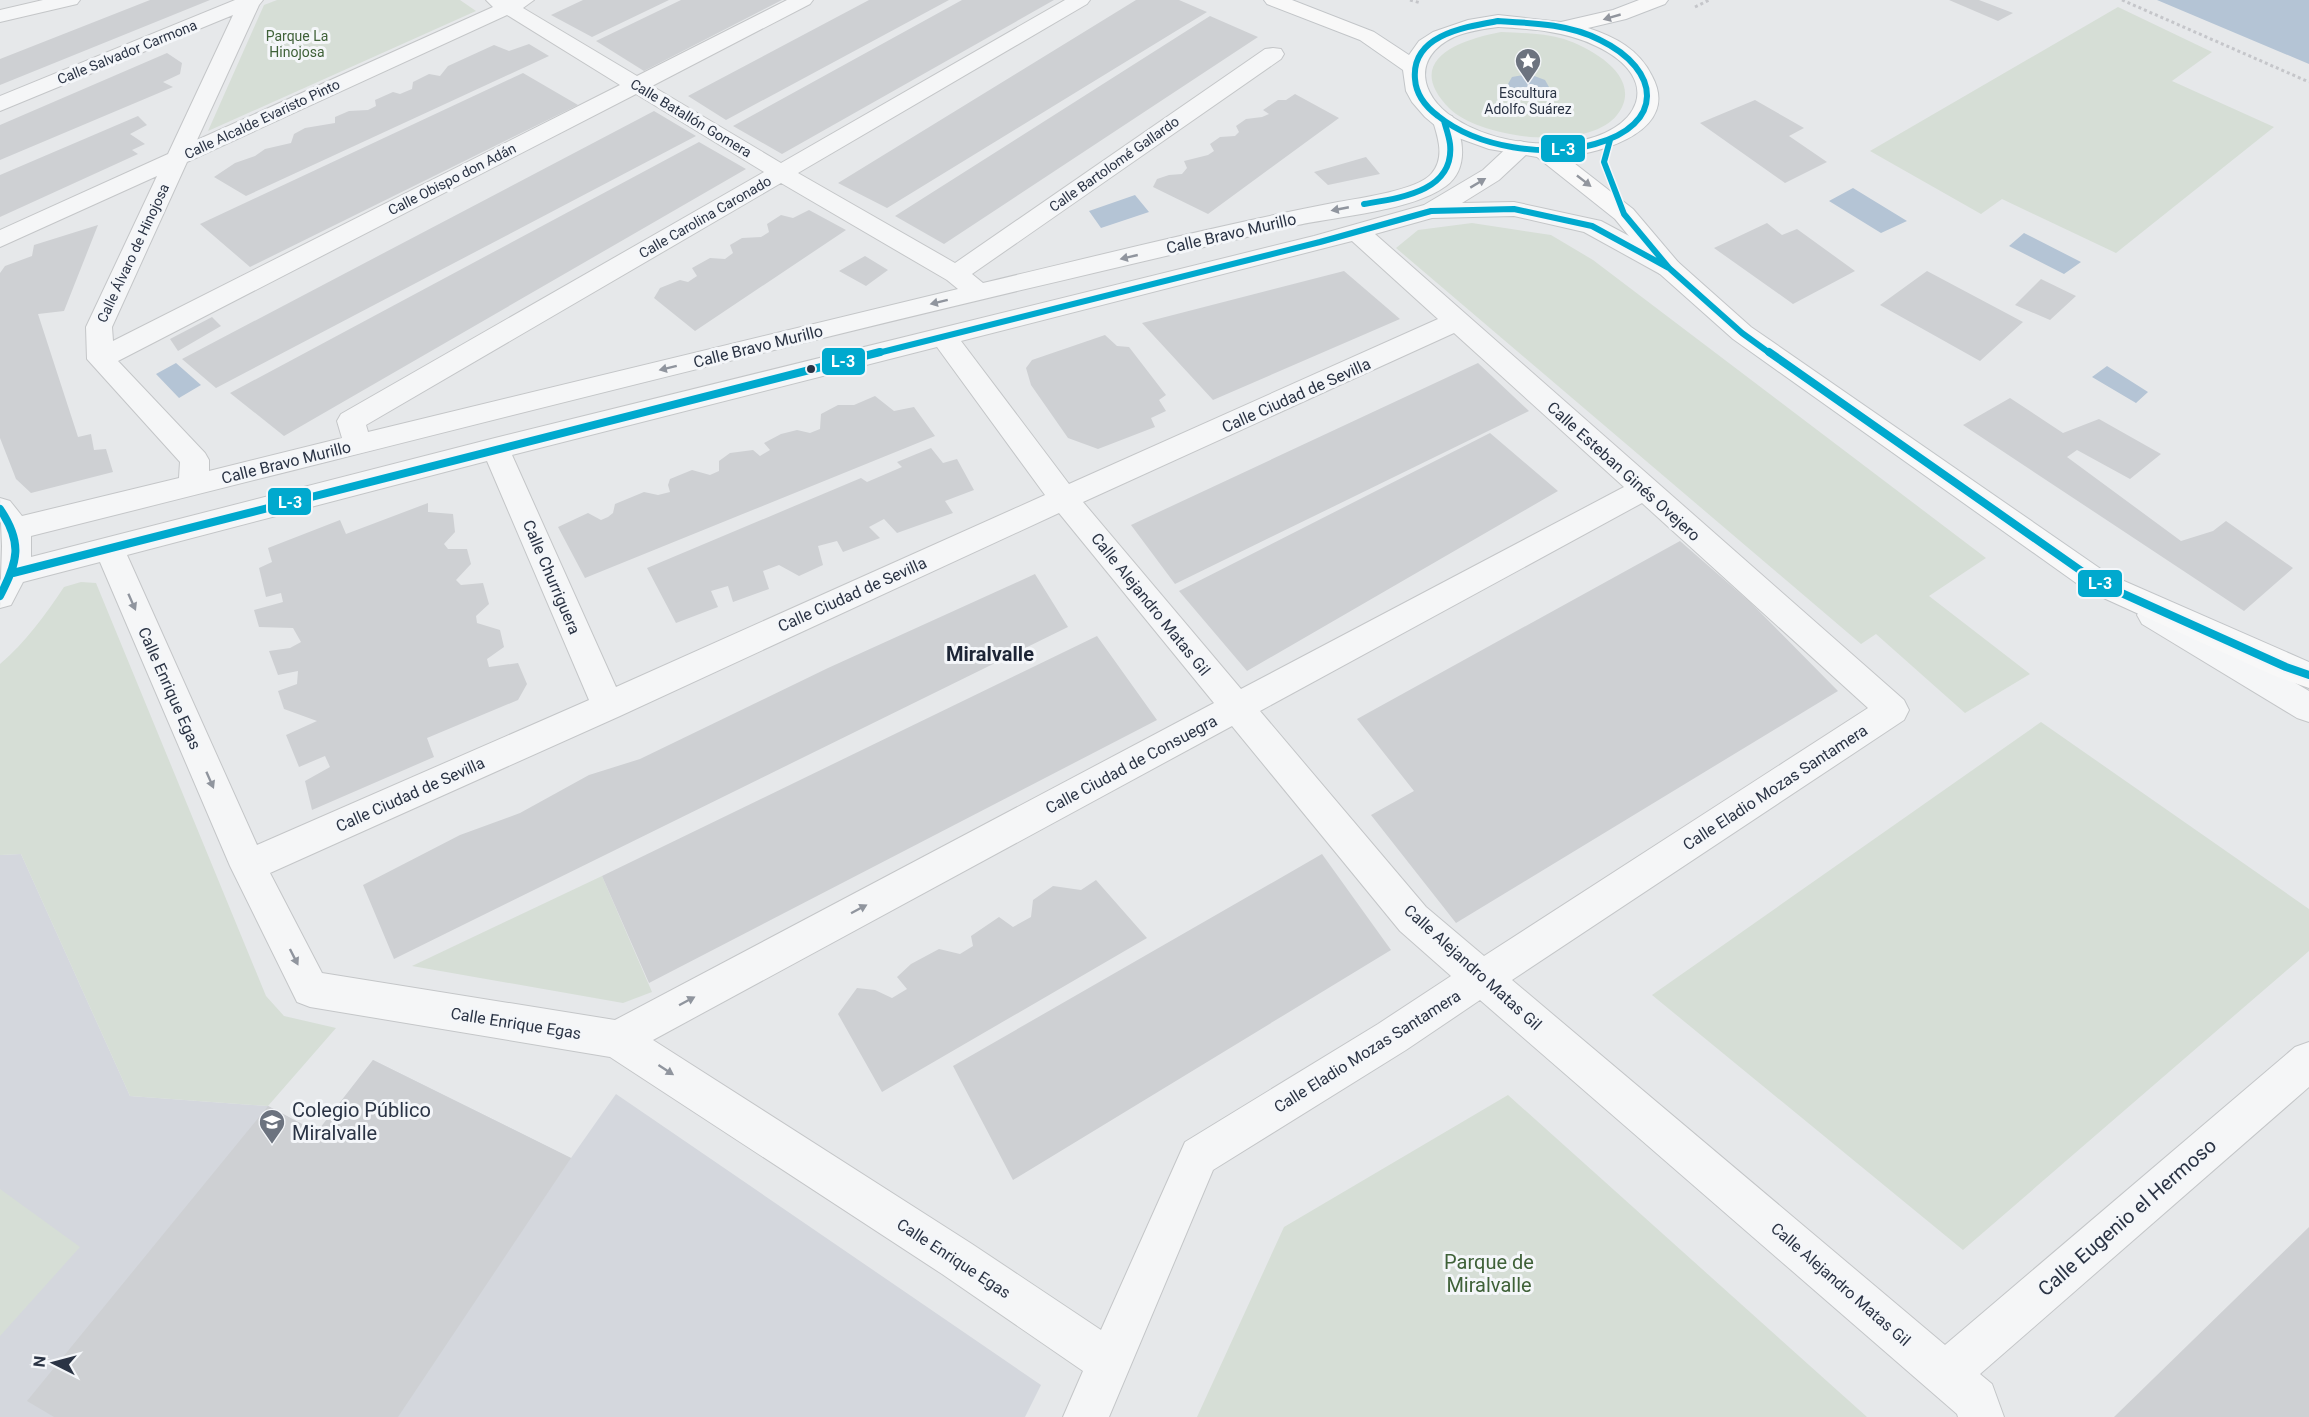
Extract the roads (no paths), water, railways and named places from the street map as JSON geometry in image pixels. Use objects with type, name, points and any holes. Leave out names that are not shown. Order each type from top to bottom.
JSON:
[{"type":"main road","points":[[1274,0],[1367,36],[1413,67]]},
{"type":"main road","points":[[1564,27],[1619,15],[1659,0]]},
{"type":"main road","points":[[1629,59],[1634,32],[1659,0]]},
{"type":"main road","points":[[1497,21],[1530,21],[1564,27],[1589,35],[1611,46],[1629,59],[1644,76],[1649,94],[1645,112],[1632,127],[1610,140],[1579,148],[1531,149],[1491,142],[1466,133],[1444,121],[1424,104],[1414,85],[1413,67],[1422,49],[1441,35],[1467,26],[1497,21]]},
{"type":"main road","points":[[1347,27],[1402,35],[1441,35]]},
{"type":"main road","points":[[1610,140],[1604,162],[1624,214]]},
{"type":"main road","points":[[1531,149],[1624,214],[1669,268],[1742,333],[2097,582],[2286,667],[2309,675]]},
{"type":"street","points":[[0,16],[70,0]]},
{"type":"street","name":"Calle Obispo don Adán","points":[[100,358],[803,0]]},
{"type":"street","name":"Calle Carolina Caronado","points":[[358,444],[351,421],[1080,0]]},
{"type":"street","name":"Calle Salvador Carmona","points":[[0,104],[251,1]]},
{"type":"street","name":"Calle Álvaro de Hinojosa","points":[[100,358],[99,327],[251,1]]},
{"type":"street","name":"Calle Batallón Gomera","points":[[509,2],[636,85],[781,173],[956,274],[978,292]]},
{"type":"street","name":"Calle Alcalde Evaristo Pinto","points":[[0,239],[509,2]]},
{"type":"street","name":"Calle Bartolomé Gallardo","points":[[956,274],[1273,54]]},
{"type":"street","name":"Calle Bravo Murillo","points":[[7,519],[193,484],[978,292],[1300,217],[1397,198],[1425,188],[1441,179],[1449,164],[1452,146],[1444,121]]},
{"type":"street","name":"Calle Bravo Murillo","points":[[1431,212],[1531,149]]},
{"type":"street","name":"Calle Bravo Murillo","points":[[6,584],[109,548],[495,448],[1431,212],[1514,209],[1592,226],[1669,268]]},
{"type":"street","name":"Calle Esteban Ginés Ovejero","points":[[1357,232],[1892,710]]},
{"type":"street","name":"Calle Ciudad de Sevilla","points":[[248,866],[608,706],[1457,321]]},
{"type":"street","name":"Calle Alejandro Matas Gil","points":[[943,336],[1064,499],[1413,919],[1976,1400],[1981,1417]]},
{"type":"street","points":[[100,358],[195,460],[193,484]]},
{"type":"street","name":"Calle Churriguera","points":[[495,448],[608,706]]},
{"type":"street","name":"Calle Ciudad de Consuegra","points":[[617,1039],[1644,489]]},
{"type":"street","points":[[6,584],[17,549],[7,519]]},
{"type":"street","name":"Calle Enrique Egas","points":[[109,548],[248,866],[310,989],[617,1039],[957,1259],[1111,1363]]},
{"type":"street","points":[[2097,582],[2309,708]]},
{"type":"street","name":"Calle Eladio Mozas Santamera","points":[[1086,1417],[1199,1156],[1392,1037],[1482,977],[1529,950],[1892,710]]},
{"type":"street","name":"Calle Eugenio el Hermoso","points":[[1946,1374],[2309,1061]]},
{"type":"water","points":[[2157,0],[2309,0],[2309,64]]},
{"type":"water","points":[[1529,74],[1545,80],[1549,87],[1536,96],[1519,94],[1510,88],[1508,84],[1512,77]]},
{"type":"water","points":[[1853,188],[1907,221],[1881,233],[1829,201]]},
{"type":"water","points":[[1135,195],[1149,212],[1101,228],[1089,211]]},
{"type":"water","points":[[2024,233],[2081,262],[2064,274],[2009,246]]},
{"type":"water","points":[[176,363],[201,385],[179,398],[156,374]]},
{"type":"water","points":[[2107,366],[2148,392],[2136,403],[2092,377]]},
{"type":"place","name":"Escultura Adolfo Suárez","points":[[1528,84]]},
{"type":"place","name":"Colegio Público Miralvalle","points":[[272,1145]]},
{"type":"district","name":"Miralvalle","points":[[990,654]]},
{"type":"park label","name":"Parque La Hinojosa","points":[[297,44]]},
{"type":"park label","name":"Parque de Miralvalle","points":[[1489,1274]]}]
